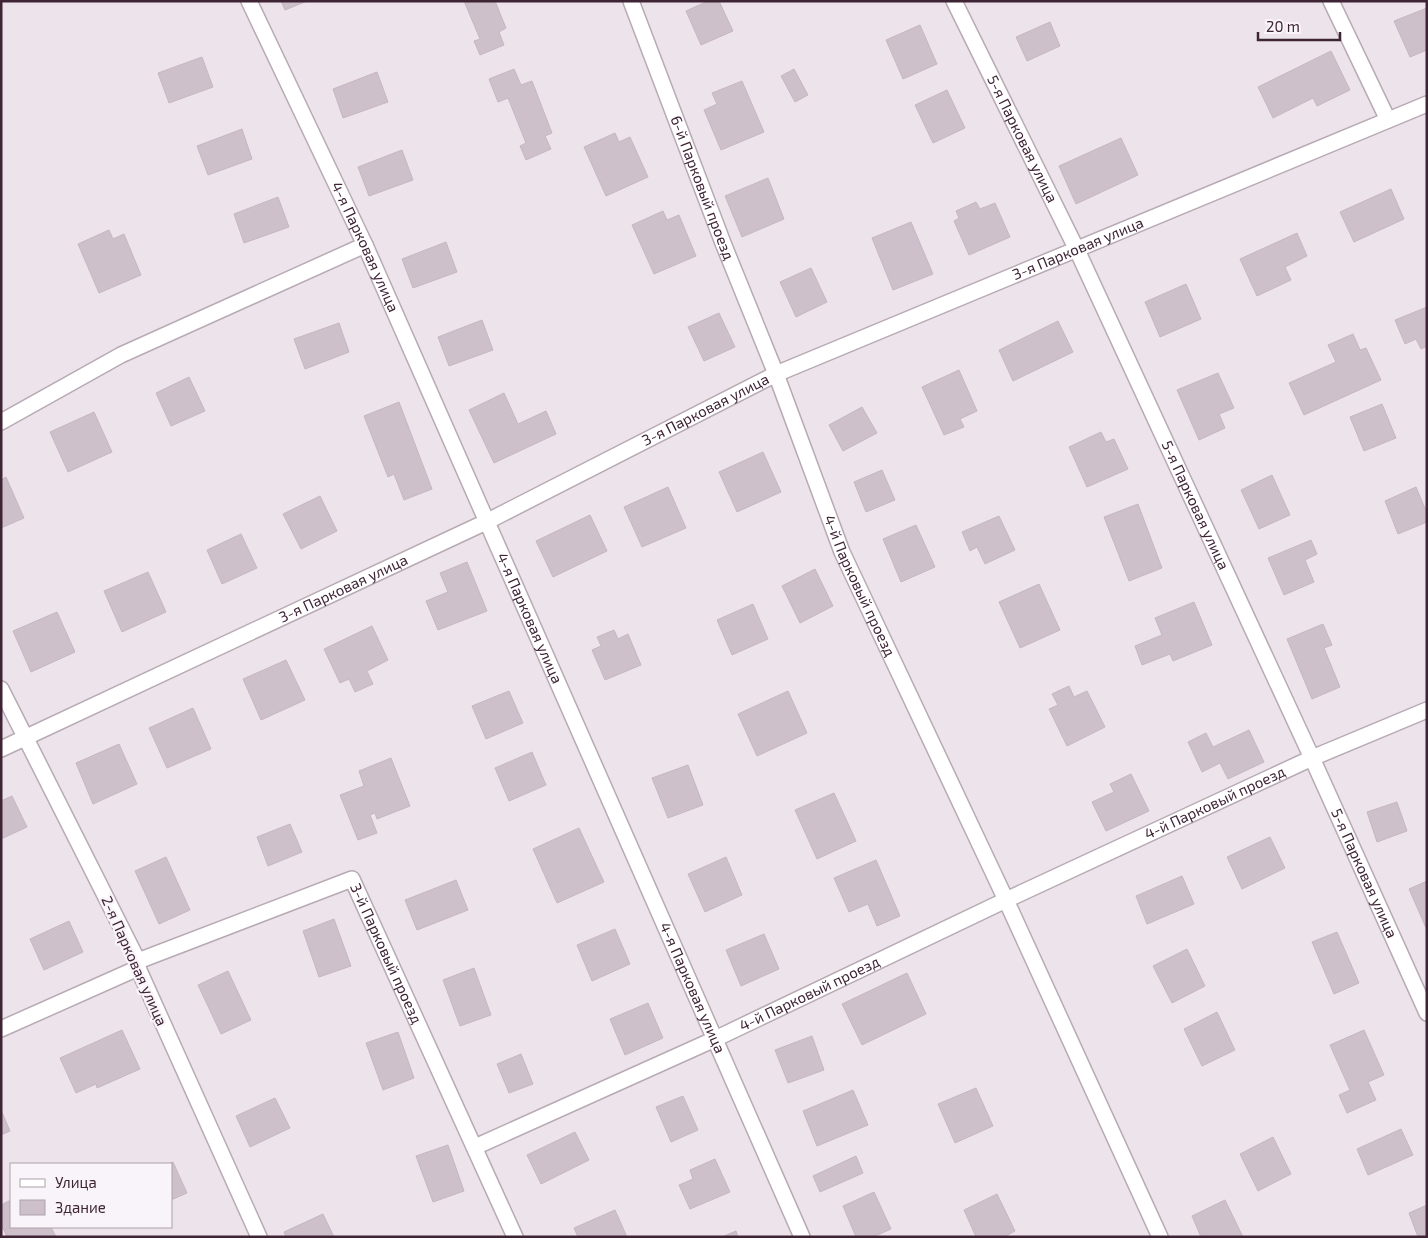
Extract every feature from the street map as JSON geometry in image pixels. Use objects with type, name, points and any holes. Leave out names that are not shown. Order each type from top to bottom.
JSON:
[{"type":"street","name":"4-я Парковая улица","points":[[249,1],[365,245],[802,1237]]},
{"type":"street","name":"6-й Парковый проезд","points":[[631,1],[722,243],[776,374]]},
{"type":"street","name":"5-я Парковая улица","points":[[954,1],[1077,250],[1312,758],[1427,1013]]},
{"type":"street","points":[[1331,1],[1388,120]]},
{"type":"street","name":"3-я Парковая улица","points":[[1,749],[486,522],[776,374],[1427,104]]},
{"type":"street","points":[[1,422],[122,355],[365,245]]},
{"type":"street","name":"4-й Парковый проезд","points":[[776,374],[842,552],[1006,900],[1160,1237]]},
{"type":"street","name":"2-я Парковая улица","points":[[1,689],[138,964],[259,1237]]},
{"type":"street","name":"4-й Парковый проезд","points":[[475,1147],[715,1039],[1006,900],[1312,758],[1427,710]]},
{"type":"street","name":"3-й Парковый проезд","points":[[138,964],[352,879],[475,1147],[514,1237]]},
{"type":"street","points":[[1,1029],[138,964]]},
{"type":"building","points":[[281,1],[307,1],[285,10]]},
{"type":"building","points":[[464,1],[495,1],[506,28],[499,32],[504,45],[480,55],[474,41],[480,39]]},
{"type":"building","points":[[708,1],[719,1],[733,31],[701,45],[686,11]]},
{"type":"building","points":[[1427,8],[1427,50],[1410,57],[1394,21]]},
{"type":"building","points":[[1050,22],[1060,46],[1027,61],[1016,37]]},
{"type":"building","points":[[920,25],[937,64],[903,79],[886,40]]},
{"type":"building","points":[[1331,51],[1350,90],[1317,106],[1313,98],[1273,118],[1258,87]]},
{"type":"building","points":[[202,57],[213,87],[169,103],[158,73]]},
{"type":"building","points":[[514,69],[521,85],[532,81],[552,133],[545,136],[551,149],[526,160],[520,146],[526,143],[508,98],[498,102],[489,79]]},
{"type":"building","points":[[794,69],[808,95],[795,102],[781,76]]},
{"type":"building","points":[[377,72],[388,102],[343,118],[333,89]]},
{"type":"building","points":[[742,81],[764,132],[721,150],[704,110],[717,104],[712,93]]},
{"type":"building","points":[[947,90],[965,128],[933,143],[915,105]]},
{"type":"building","points":[[242,129],[252,159],[208,175],[197,146]]},
{"type":"building","points":[[615,133],[619,142],[630,137],[648,177],[606,196],[584,147]]},
{"type":"building","points":[[1121,138],[1138,175],[1076,204],[1059,166]]},
{"type":"building","points":[[402,150],[413,180],[369,196],[358,167]]},
{"type":"building","points":[[768,178],[784,219],[742,237],[725,196]]},
{"type":"building","points":[[1391,189],[1404,219],[1354,242],[1340,212]]},
{"type":"building","points":[[278,197],[289,227],[244,243],[234,214]]},
{"type":"building","points":[[976,202],[980,209],[995,203],[1010,237],[969,255],[954,221],[959,218],[956,211]]},
{"type":"building","points":[[663,211],[667,220],[679,215],[696,256],[654,274],[632,225]]},
{"type":"building","points":[[911,222],[933,274],[893,290],[872,238]]},
{"type":"building","points":[[109,230],[113,239],[124,234],[141,275],[99,293],[78,244]]},
{"type":"building","points":[[1297,233],[1307,256],[1285,267],[1291,280],[1257,296],[1240,259]]},
{"type":"building","points":[[446,242],[457,272],[413,288],[402,259]]},
{"type":"building","points":[[811,268],[827,302],[796,317],[780,282]]},
{"type":"building","points":[[1186,284],[1201,319],[1160,337],[1145,302]]},
{"type":"building","points":[[1427,307],[1427,346],[1421,349],[1416,339],[1405,344],[1395,320]]},
{"type":"building","points":[[719,313],[735,347],[704,361],[688,327]]},
{"type":"building","points":[[482,320],[493,350],[449,366],[438,337]]},
{"type":"building","points":[[1058,321],[1073,352],[1013,381],[999,350]]},
{"type":"building","points":[[339,323],[349,352],[305,369],[294,339]]},
{"type":"building","points":[[1353,334],[1360,350],[1366,348],[1381,380],[1304,415],[1289,383],[1336,362],[1328,345]]},
{"type":"building","points":[[959,370],[977,411],[960,419],[964,427],[944,435],[922,387]]},
{"type":"building","points":[[1218,373],[1234,408],[1219,414],[1225,428],[1199,440],[1177,390]]},
{"type":"building","points":[[189,377],[205,411],[171,426],[156,393]]},
{"type":"building","points":[[504,393],[518,424],[546,411],[556,434],[494,463],[469,410]]},
{"type":"building","points":[[399,402],[432,489],[404,500],[394,474],[388,477],[364,416]]},
{"type":"building","points":[[1382,404],[1396,438],[1364,451],[1350,417]]},
{"type":"building","points":[[862,407],[877,433],[843,451],[829,425]]},
{"type":"building","points":[[94,412],[112,452],[68,472],[50,432]]},
{"type":"building","points":[[1101,432],[1106,442],[1114,439],[1128,469],[1087,487],[1069,447]]},
{"type":"building","points":[[763,452],[781,492],[737,512],[719,472]]},
{"type":"building","points":[[882,470],[895,500],[866,512],[854,482]]},
{"type":"building","points":[[1272,475],[1290,515],[1259,529],[1241,490]]},
{"type":"building","points":[[6,477],[24,518],[1,528],[1,480]]},
{"type":"building","points":[[668,487],[686,528],[642,547],[624,507]]},
{"type":"building","points":[[1416,487],[1427,513],[1427,522],[1398,534],[1385,501]]},
{"type":"building","points":[[320,496],[337,531],[301,549],[283,514]]},
{"type":"building","points":[[1138,504],[1162,568],[1129,581],[1104,517]]},
{"type":"building","points":[[590,515],[607,551],[553,577],[536,541]]},
{"type":"building","points":[[999,516],[1015,550],[985,564],[977,547],[970,551],[962,532]]},
{"type":"building","points":[[916,525],[935,567],[901,582],[883,539]]},
{"type":"building","points":[[241,534],[257,568],[222,584],[207,550]]},
{"type":"building","points":[[1311,540],[1317,554],[1305,560],[1314,582],[1284,595],[1268,558]]},
{"type":"building","points":[[467,562],[487,611],[438,630],[426,601],[448,592],[440,573]]},
{"type":"building","points":[[815,569],[833,606],[800,623],[782,586]]},
{"type":"building","points":[[148,572],[166,612],[122,632],[104,591]]},
{"type":"building","points":[[1039,584],[1060,630],[1020,648],[999,602]]},
{"type":"building","points":[[1194,602],[1212,645],[1173,661],[1170,654],[1142,665],[1135,646],[1162,635],[1155,618]]},
{"type":"building","points":[[753,604],[768,639],[732,655],[717,620]]},
{"type":"building","points":[[57,612],[75,652],[31,672],[13,631]]},
{"type":"building","points":[[1323,624],[1332,645],[1324,648],[1340,687],[1312,699],[1287,639]]},
{"type":"building","points":[[372,626],[388,660],[367,671],[373,684],[355,692],[349,679],[340,683],[324,649]]},
{"type":"building","points":[[614,630],[618,639],[628,634],[641,665],[605,680],[592,650],[601,646],[597,637]]},
{"type":"building","points":[[286,660],[305,700],[261,720],[243,679]]},
{"type":"building","points":[[1069,686],[1074,697],[1087,691],[1105,727],[1067,746],[1049,709],[1058,705],[1052,694]]},
{"type":"building","points":[[509,691],[523,723],[486,739],[472,706]]},
{"type":"building","points":[[788,691],[807,733],[757,756],[738,714]]},
{"type":"building","points":[[193,708],[211,749],[167,768],[149,728]]},
{"type":"building","points":[[1249,730],[1264,762],[1228,779],[1220,763],[1202,772],[1188,742],[1206,733],[1213,747]]},
{"type":"building","points":[[119,744],[137,784],[93,804],[76,763]]},
{"type":"building","points":[[532,752],[546,785],[509,801],[495,768]]},
{"type":"building","points":[[391,758],[410,806],[377,819],[375,813],[370,815],[377,833],[358,840],[340,795],[364,786],[359,771]]},
{"type":"building","points":[[688,765],[703,805],[668,818],[652,778]]},
{"type":"building","points":[[1131,774],[1149,811],[1106,831],[1092,802],[1114,792],[1110,784]]},
{"type":"building","points":[[834,793],[856,841],[817,859],[795,810]]},
{"type":"building","points":[[12,796],[27,827],[1,839],[1,801]]},
{"type":"building","points":[[1397,802],[1407,831],[1377,842],[1367,812]]},
{"type":"building","points":[[290,824],[302,852],[268,866],[257,837]]},
{"type":"building","points":[[579,828],[604,882],[557,903],[533,849]]},
{"type":"building","points":[[1270,837],[1285,868],[1242,889],[1227,857]]},
{"type":"building","points":[[166,857],[190,910],[159,924],[135,871]]},
{"type":"building","points":[[726,857],[742,895],[705,912],[688,874]]},
{"type":"building","points":[[876,860],[900,916],[877,926],[868,904],[849,912],[834,878]]},
{"type":"building","points":[[1182,876],[1194,904],[1147,924],[1136,896]]},
{"type":"building","points":[[456,880],[468,910],[417,930],[405,900]]},
{"type":"building","points":[[1427,881],[1427,930],[1409,889]]},
{"type":"building","points":[[334,919],[351,966],[319,977],[303,931]]},
{"type":"building","points":[[69,921],[83,952],[44,970],[30,939]]},
{"type":"building","points":[[615,929],[630,964],[592,981],[577,945]]},
{"type":"building","points":[[1337,932],[1359,983],[1334,994],[1312,942]]},
{"type":"building","points":[[764,934],[779,969],[741,986],[726,950]]},
{"type":"building","points":[[1187,949],[1205,986],[1172,1003],[1153,966]]},
{"type":"building","points":[[474,968],[491,1015],[460,1026],[443,980]]},
{"type":"building","points":[[228,971],[251,1020],[221,1034],[198,985]]},
{"type":"building","points":[[907,973],[926,1014],[862,1045],[842,1004]]},
{"type":"building","points":[[648,1003],[663,1038],[625,1055],[610,1019]]},
{"type":"building","points":[[1217,1012],[1235,1050],[1202,1066],[1184,1029]]},
{"type":"building","points":[[122,1030],[140,1069],[97,1088],[96,1084],[76,1093],[60,1058]]},
{"type":"building","points":[[1364,1030],[1384,1075],[1368,1082],[1376,1100],[1347,1113],[1339,1095],[1350,1090],[1330,1045]]},
{"type":"building","points":[[398,1032],[414,1078],[383,1090],[366,1043]]},
{"type":"building","points":[[812,1036],[824,1070],[788,1083],[775,1050]]},
{"type":"building","points":[[521,1054],[533,1084],[509,1093],[497,1064]]},
{"type":"building","points":[[976,1088],[993,1126],[955,1143],[938,1104]]},
{"type":"building","points":[[853,1090],[868,1125],[817,1146],[803,1111]]},
{"type":"building","points":[[683,1096],[698,1130],[671,1142],[656,1107]]},
{"type":"building","points":[[275,1098],[290,1128],[250,1147],[236,1116]]},
{"type":"building","points":[[1,1110],[10,1131],[1,1135]]},
{"type":"building","points":[[1401,1129],[1413,1155],[1368,1175],[1357,1149]]},
{"type":"building","points":[[575,1132],[589,1160],[541,1184],[527,1155]]},
{"type":"building","points":[[1273,1137],[1291,1174],[1258,1191],[1240,1154]]},
{"type":"building","points":[[448,1145],[464,1191],[433,1202],[416,1156]]},
{"type":"building","points":[[856,1156],[863,1173],[820,1192],[813,1176]]},
{"type":"building","points":[[715,1159],[730,1192],[690,1209],[679,1185],[693,1179],[690,1170]]},
{"type":"building","points":[[173,1162],[187,1193],[172,1200],[172,1163]]},
{"type":"building","points":[[874,1192],[891,1229],[873,1237],[856,1237],[843,1206]]},
{"type":"building","points":[[997,1194],[1015,1231],[1004,1237],[976,1237],[964,1210]]},
{"type":"building","points":[[10,1200],[10,1228],[52,1228],[56,1237],[7,1237],[1,1224],[1,1205]]},
{"type":"building","points":[[1225,1200],[1243,1237],[1201,1237],[1192,1216]]},
{"type":"building","points":[[1427,1205],[1427,1237],[1418,1237],[1409,1213]]},
{"type":"building","points":[[615,1210],[627,1237],[578,1237],[574,1228]]},
{"type":"building","points":[[323,1214],[334,1237],[286,1237],[284,1232]]},
{"type":"building","points":[[736,1231],[738,1237],[722,1237]]}]
